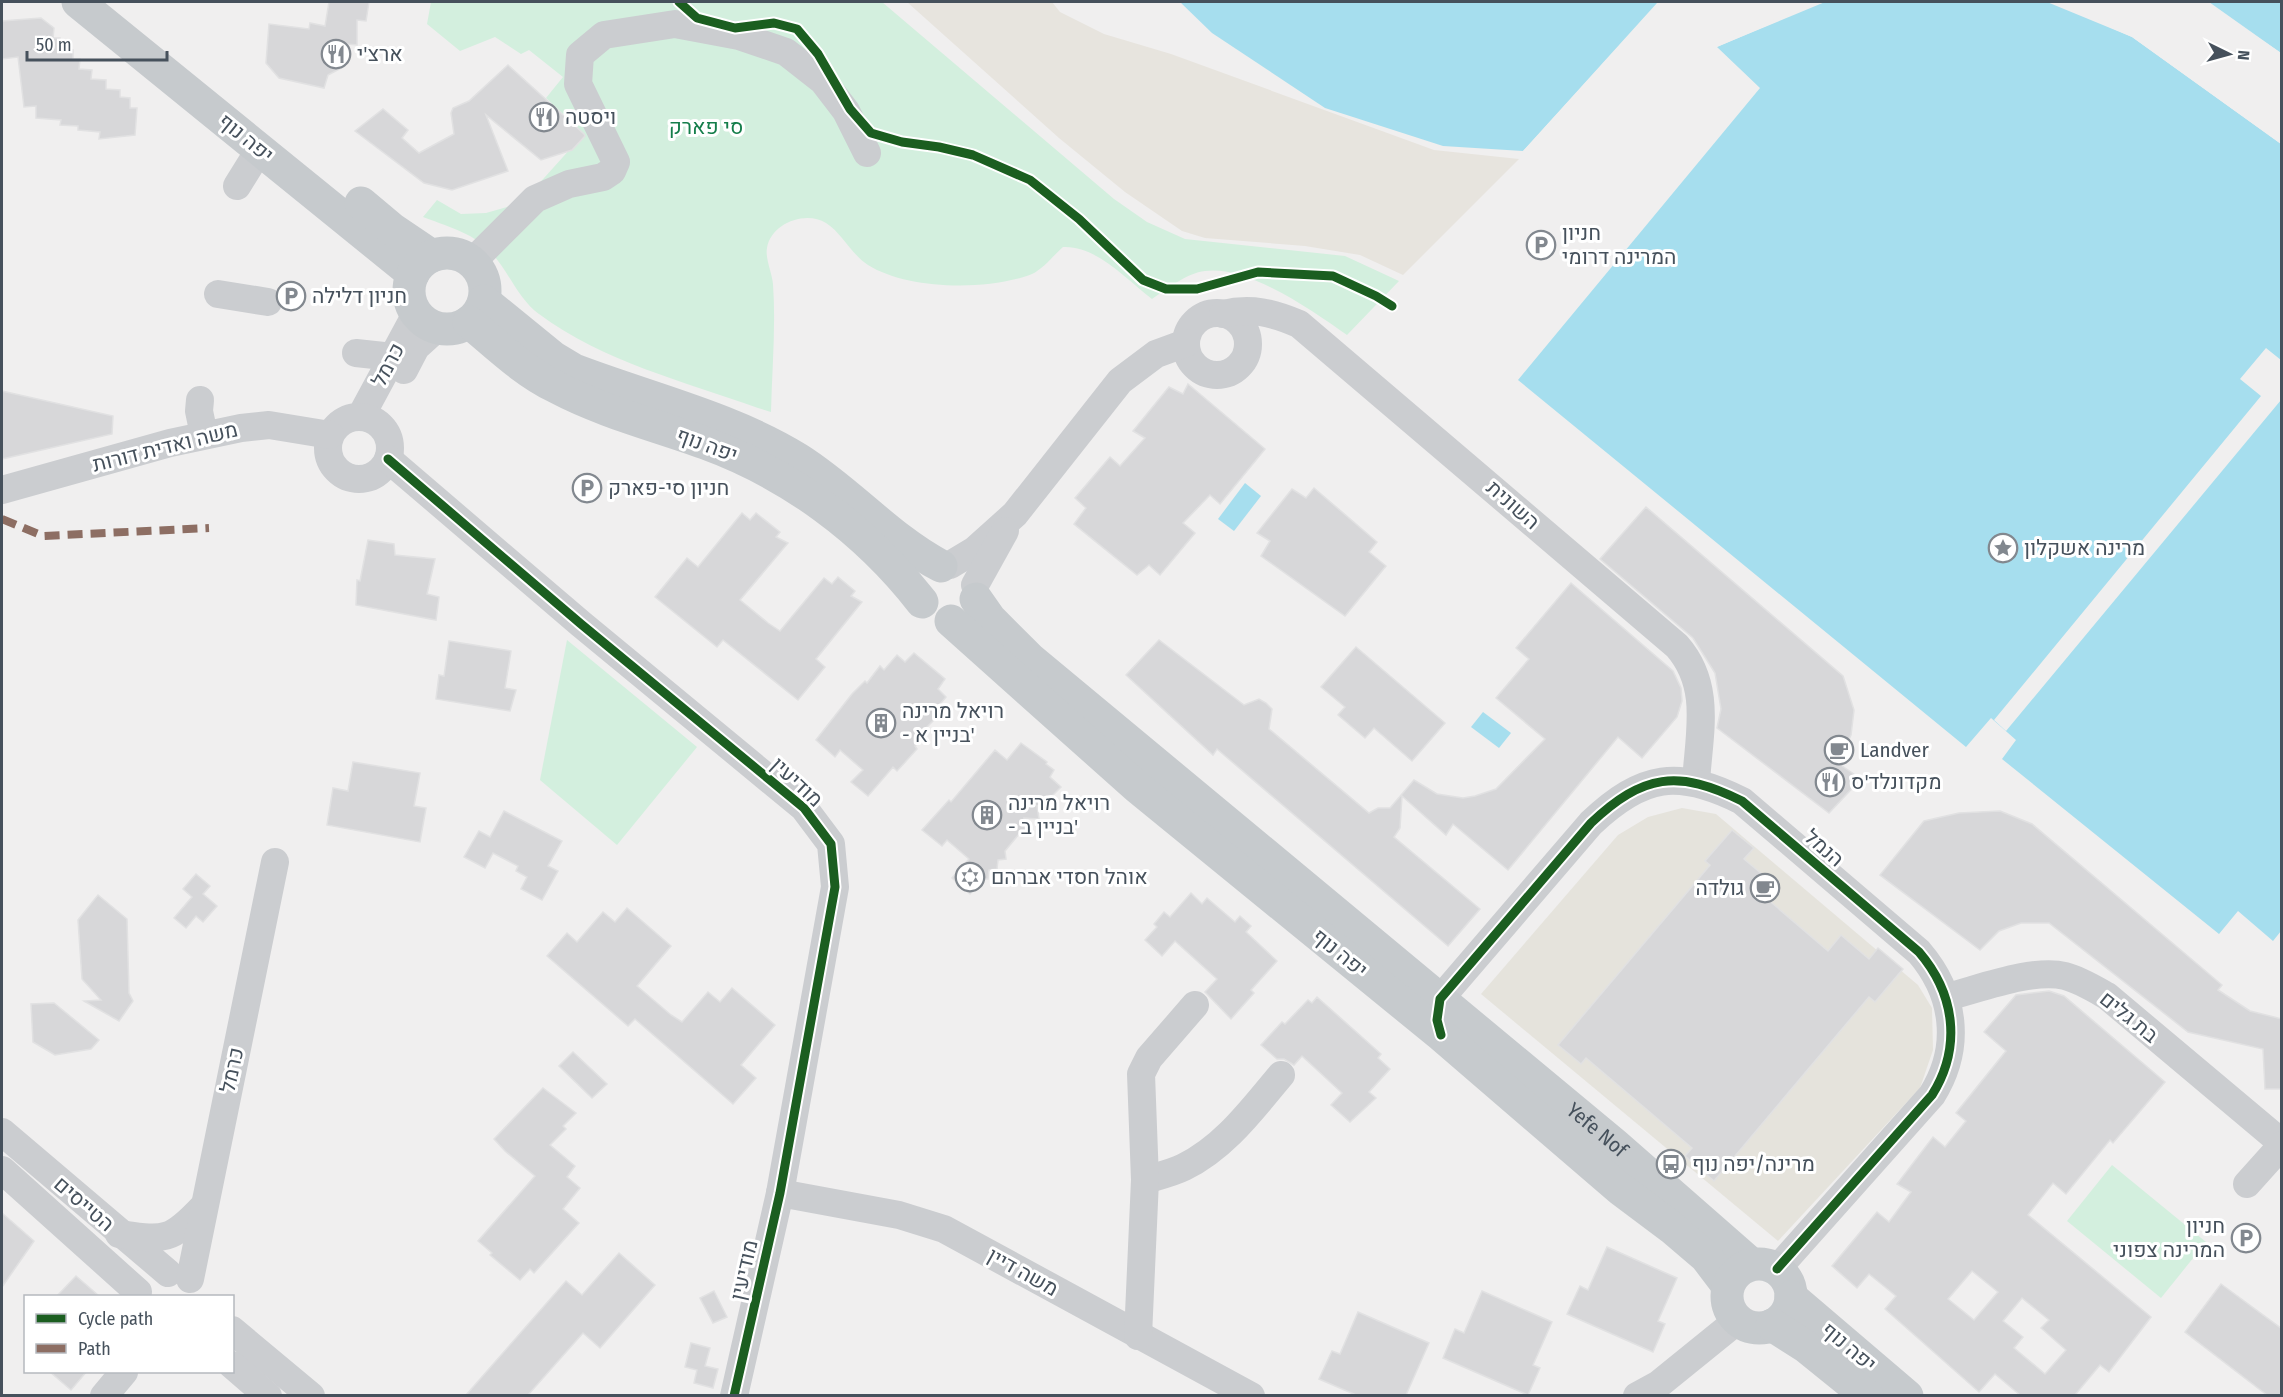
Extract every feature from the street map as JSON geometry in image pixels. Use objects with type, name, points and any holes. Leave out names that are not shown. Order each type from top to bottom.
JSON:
[{"type":"main road","name":"יפה נוף","points":[[78,2],[260,149],[423,265]]},
{"type":"main road","name":"יפה נוף","points":[[113,2],[392,229],[423,265]]},
{"type":"main road","points":[[456,253],[472,262],[483,276],[476,311],[459,327],[427,321],[410,296],[423,265],[456,253]]},
{"type":"main road","name":"יפה נוף","points":[[476,311],[574,370],[757,437],[786,452],[921,555],[960,579],[990,619],[1030,659],[1440,999]]},
{"type":"main road","name":"יפה נוף","points":[[476,311],[532,374],[555,387],[586,402],[748,460],[777,474],[811,496],[874,549],[922,602]]},
{"type":"main road","points":[[926,576],[960,579],[967,614],[951,621],[933,617],[922,602],[920,593],[926,576]]},
{"type":"main road","name":"יפה נוף","points":[[951,621],[1137,787],[1441,1035],[1620,1189],[1706,1257],[1762,1279],[1907,1395]]},
{"type":"main road","name":"Yefe Nof","points":[[1440,999],[1614,1144],[1762,1279]]},
{"type":"main road","name":"יפה נוף","points":[[1762,1279],[1728,1305],[1738,1320],[1754,1328],[1772,1325],[1804,1346],[1868,1395]]},
{"type":"main road","points":[[1762,1279],[1785,1314],[1772,1325]]},
{"type":"street","points":[[472,262],[535,199],[569,184],[603,177],[612,171],[616,162],[578,84],[580,55],[604,35],[675,24],[740,36],[786,52],[823,81],[846,111],[867,153]]},
{"type":"street","points":[[237,186],[260,149]]},
{"type":"street","points":[[218,294],[268,302]]},
{"type":"street","name":"השונית","points":[[1185,344],[1187,334],[1197,320],[1205,315],[1245,309],[1274,314],[1299,324],[1677,646],[1690,661],[1700,686],[1701,712],[1696,782]]},
{"type":"street","points":[[960,579],[1015,514],[1120,381],[1156,354],[1185,344],[1187,354],[1200,370],[1220,375],[1239,366],[1245,357],[1247,337],[1239,322],[1222,314]]},
{"type":"street","name":"כרמל","points":[[370,420],[393,357],[427,321]]},
{"type":"street","name":"כרמל","points":[[370,420],[416,347],[427,321]]},
{"type":"street","points":[[356,352],[393,357]]},
{"type":"street","points":[[200,400],[199,411],[204,435]]},
{"type":"street","points":[[370,420],[388,436],[388,459],[374,475],[364,479],[344,475],[331,462],[327,444],[330,435],[342,421],[370,420]]},
{"type":"street","name":"משה ואדית דורות","points":[[2,490],[204,435],[269,424],[330,435]]},
{"type":"street","name":"מודיעין","points":[[388,459],[581,624],[804,808],[831,844],[835,887],[780,1193],[734,1395]]},
{"type":"street","name":"הנמל","points":[[1440,999],[1591,823],[1629,791],[1649,784],[1674,781],[1696,782],[1719,789],[1742,801],[1900,936],[1931,966],[1947,997],[1952,1041],[1948,1062],[1936,1088],[1918,1114],[1762,1279]]},
{"type":"street","name":"כרמל","points":[[187,1283],[275,862]]},
{"type":"street","name":"בת גלים","points":[[1947,997],[2028,976],[2063,975],[2084,983],[2107,996],[2282,1144]]},
{"type":"street","points":[[1440,999],[1437,1020],[1441,1035]]},
{"type":"street","points":[[1138,1336],[1145,1180],[1141,1074],[1149,1058],[1195,1005]]},
{"type":"street","points":[[1145,1180],[1185,1167],[1211,1149],[1237,1127],[1281,1075]]},
{"type":"street","name":"הטייסים","points":[[2,1132],[119,1234],[187,1283]]},
{"type":"street","points":[[2247,1184],[2282,1144]]},
{"type":"street","name":"הטייסים","points":[[2,1170],[138,1294]]},
{"type":"street","name":"משה דיין","points":[[780,1193],[899,1215],[944,1229],[1138,1336],[1251,1395]]},
{"type":"street","points":[[119,1234],[160,1239],[186,1225],[202,1208]]},
{"type":"street","points":[[138,1294],[156,1276],[187,1283]]},
{"type":"street","points":[[1637,1395],[1659,1384],[1738,1320]]},
{"type":"street","points":[[234,1332],[311,1395]]},
{"type":"street","points":[[234,1367],[268,1395]]},
{"type":"street","points":[[104,1395],[122,1373]]},
{"type":"shaded area","points":[[1682,808],[1716,814],[1918,985],[1932,1008],[1933,1050],[1920,1088],[1778,1241],[1481,994],[1618,835],[1648,817]]},
{"type":"green space","name":"סי פארק","points":[[431,2],[882,2],[1114,199],[1147,222],[1185,239],[1345,256],[1399,281],[1347,335],[1317,314],[1260,282],[1222,271],[1198,272],[1177,282],[1152,299],[1099,258],[1075,248],[1063,247],[1036,272],[1014,280],[971,285],[926,283],[904,279],[868,265],[832,227],[818,219],[790,221],[775,232],[767,248],[774,300],[771,412],[645,369],[617,358],[564,331],[531,307],[495,257],[481,243],[457,230],[423,217],[437,200],[461,214],[486,213],[507,207],[535,188],[581,137],[579,129],[546,98],[563,77],[529,50],[521,54],[495,37],[460,51],[427,24]]},
{"type":"green space","points":[[567,640],[697,747],[617,845],[540,780]]},
{"type":"green space","points":[[2112,1165],[2206,1242],[2161,1298],[2067,1221]]},
{"type":"sand","points":[[907,2],[1052,2],[1060,12],[1104,34],[1171,54],[1434,150],[1519,159],[1403,275],[1360,255],[1305,246],[1205,238],[1182,231],[1125,192],[1059,138]]},
{"type":"water","points":[[1180,2],[1659,2],[1523,151],[1443,146],[1325,108],[1212,33]]},
{"type":"water","name":"מרינה אשקלון","points":[[1822,2],[2055,3],[2132,37],[2281,144],[2281,931],[2273,941],[2238,911],[2219,934],[2002,759],[2016,740],[1991,718],[1966,747],[1518,380],[1760,88],[1717,47]]},
{"type":"water","points":[[2209,2],[2281,2],[2281,53]]},
{"type":"water","points":[[1245,483],[1261,496],[1234,531],[1218,519]]},
{"type":"water","points":[[1483,712],[1511,733],[1499,748],[1471,727]]},
{"type":"pier","points":[[1662,2],[1525,153],[1523,151],[1657,3]]},
{"type":"pier","points":[[1815,2],[1825,2],[1714,48],[1715,44]]},
{"type":"pier","points":[[2047,2],[2058,2],[2133,35],[2282,140],[2281,144],[2132,37]]},
{"type":"pier","points":[[2206,2],[2281,53],[2282,56],[2207,4]]},
{"type":"pier","points":[[2266,348],[2281,360],[2281,400],[2006,731],[1994,720],[2261,396],[2240,379]]},
{"type":"building","points":[[329,2],[369,2],[366,21],[357,20],[357,45],[347,44],[345,66],[328,75],[324,88],[279,78],[266,63],[269,24],[309,29],[310,23],[325,26]]},
{"type":"building","points":[[41,18],[54,28],[53,38],[60,38],[59,49],[73,50],[73,59],[80,59],[79,69],[92,70],[91,79],[106,80],[106,89],[120,90],[120,97],[130,98],[130,108],[137,108],[135,135],[99,139],[100,132],[78,130],[78,126],[60,125],[61,120],[36,118],[36,106],[24,107],[18,57],[2,59],[2,21]]},
{"type":"building","points":[[508,65],[584,134],[585,136],[572,150],[541,160],[486,115],[508,171],[452,190],[424,183],[355,131],[383,109],[408,130],[402,138],[419,153],[454,134],[451,113],[453,108],[469,101]]},
{"type":"building","points":[[1188,384],[1265,449],[1220,504],[1210,495],[1183,523],[1195,533],[1160,575],[1149,565],[1137,575],[1074,524],[1086,508],[1075,498],[1110,457],[1120,466],[1145,438],[1133,431],[1169,387],[1183,394]]},
{"type":"building","points":[[2,391],[113,416],[112,434],[2,459]]},
{"type":"building","points":[[1314,488],[1377,542],[1369,552],[1386,566],[1345,616],[1261,556],[1270,541],[1257,533],[1292,489],[1306,498]]},
{"type":"building","points":[[1646,507],[1843,676],[1854,710],[1851,735],[1838,763],[1861,779],[1829,813],[1717,728],[1721,709],[1715,673],[1693,638],[1600,559]]},
{"type":"building","points":[[742,513],[750,520],[756,513],[780,532],[776,537],[788,543],[740,600],[768,623],[780,631],[824,578],[832,584],[838,577],[855,591],[851,596],[862,602],[816,659],[825,667],[798,700],[723,640],[717,647],[655,597],[687,558],[698,567]]},
{"type":"building","points":[[368,540],[394,544],[395,555],[435,559],[427,594],[439,597],[436,620],[356,605],[357,580],[360,581]]},
{"type":"building","points":[[1571,583],[1673,671],[1681,688],[1682,701],[1677,717],[1642,758],[1618,737],[1508,870],[1453,824],[1446,835],[1402,796],[1400,828],[1394,837],[1480,909],[1448,946],[1217,749],[1213,755],[1126,675],[1159,640],[1244,705],[1259,699],[1266,703],[1272,709],[1269,729],[1369,813],[1378,808],[1390,808],[1414,780],[1437,794],[1463,798],[1475,796],[1496,789],[1545,739],[1496,698],[1529,659],[1516,648]]},
{"type":"building","points":[[449,641],[511,651],[505,688],[516,690],[510,711],[436,699],[439,675],[444,676]]},
{"type":"building","points":[[1356,647],[1445,723],[1412,761],[1374,728],[1365,738],[1338,715],[1345,707],[1321,687]]},
{"type":"building","name":"רויאל מרינה - בניין א'","points":[[914,653],[945,679],[938,689],[946,697],[934,711],[938,716],[924,730],[927,732],[915,746],[917,749],[897,771],[893,767],[868,796],[851,782],[863,770],[840,750],[835,757],[816,740],[852,694],[865,681],[867,683],[880,666],[884,670],[897,655],[905,662]]},
{"type":"building","name":"רויאל מרינה - בניין ב'","points":[[1021,743],[1047,762],[1046,764],[1054,770],[1050,777],[1061,787],[1052,796],[1052,804],[1037,806],[1039,819],[1024,818],[1026,833],[1019,834],[1005,851],[1006,859],[998,860],[997,869],[989,870],[988,879],[983,879],[970,894],[952,878],[969,859],[947,840],[942,846],[922,830],[949,800],[951,802],[995,750],[1007,760]]},
{"type":"building","points":[[353,762],[420,773],[414,806],[426,808],[420,842],[327,825],[333,788],[348,791]]},
{"type":"building","points":[[504,811],[562,841],[548,866],[558,871],[542,900],[521,889],[527,877],[516,871],[518,866],[493,853],[485,868],[464,857],[479,831],[490,837]]},
{"type":"building","points":[[2000,811],[2032,824],[2222,985],[2218,990],[2250,1011],[2282,1019],[2282,1089],[2265,1089],[2263,1049],[2188,1032],[2049,923],[2021,923],[1999,931],[1980,950],[1880,875],[1924,821],[1959,813]]},
{"type":"building","points":[[1732,830],[1754,848],[1744,859],[1775,885],[1765,897],[1828,951],[1841,935],[1869,959],[1878,948],[1903,969],[1875,1002],[1869,997],[1714,1181],[1685,1156],[1692,1148],[1586,1058],[1581,1064],[1558,1045],[1710,865],[1705,861]]},
{"type":"building","points":[[196,874],[210,886],[203,894],[217,906],[203,922],[196,916],[186,928],[174,918],[192,897],[183,889]]},
{"type":"building","points":[[1191,893],[1202,904],[1207,898],[1235,922],[1240,916],[1251,926],[1246,932],[1277,961],[1251,990],[1254,993],[1231,1019],[1205,992],[1217,979],[1175,941],[1162,956],[1145,940],[1157,927],[1154,924],[1164,912],[1170,917]]},
{"type":"building","points":[[98,895],[127,919],[129,993],[133,1001],[119,1021],[84,1001],[101,1000],[82,979],[78,920]]},
{"type":"building","points":[[627,908],[671,946],[637,986],[671,1015],[682,1022],[708,992],[720,1002],[732,988],[775,1025],[741,1065],[756,1078],[733,1104],[635,1019],[628,1026],[547,956],[567,933],[577,942],[603,912],[615,922]]},
{"type":"building","points":[[2049,991],[2064,996],[2165,1082],[2113,1143],[2110,1140],[2066,1194],[2053,1183],[2028,1215],[2151,1317],[2109,1372],[2100,1365],[2075,1395],[2020,1395],[1995,1374],[1979,1392],[1885,1309],[1896,1296],[1869,1274],[1857,1288],[1832,1266],[1877,1212],[1889,1222],[1911,1192],[1897,1184],[1933,1137],[1945,1147],[1966,1121],[1956,1113],[2006,1051],[1984,1032],[2016,995]],"holes":[[[1972,1271],[1998,1292],[1974,1320],[1948,1299]],[[2022,1298],[2049,1320],[2041,1328],[2066,1350],[2045,1374],[2014,1348],[2023,1337],[2003,1321]]]},
{"type":"building","points":[[1317,997],[1381,1054],[1378,1058],[1390,1069],[1369,1092],[1376,1098],[1350,1122],[1331,1105],[1342,1093],[1302,1056],[1294,1065],[1284,1059],[1277,1059],[1261,1045],[1282,1022],[1285,1024],[1308,1000],[1312,1003]]},
{"type":"building","points":[[54,1003],[99,1040],[91,1049],[55,1055],[33,1042],[31,1004]]},
{"type":"building","points":[[573,1052],[607,1084],[592,1098],[559,1066]]},
{"type":"building","points":[[543,1088],[576,1113],[563,1126],[566,1129],[550,1145],[575,1166],[567,1177],[580,1188],[563,1209],[579,1223],[534,1273],[530,1269],[520,1280],[490,1255],[492,1253],[478,1241],[535,1176],[494,1139]]},
{"type":"building","points":[[2,1213],[34,1241],[2,1287]]},
{"type":"building","points":[[1607,1247],[1677,1278],[1658,1321],[1665,1324],[1653,1352],[1567,1314],[1580,1286],[1588,1290]]},
{"type":"building","points":[[619,1253],[655,1285],[600,1348],[583,1333],[528,1395],[466,1395],[566,1281],[582,1295]]},
{"type":"building","points":[[76,1276],[98,1295],[58,1295]]},
{"type":"building","points":[[2221,1284],[2282,1329],[2282,1395],[2267,1395],[2185,1332]]},
{"type":"building","points":[[714,1291],[727,1317],[713,1323],[700,1298]]},
{"type":"building","points":[[1482,1291],[1552,1322],[1533,1365],[1540,1368],[1528,1395],[1443,1358],[1455,1329],[1464,1333]]},
{"type":"building","points":[[1358,1312],[1429,1343],[1406,1395],[1356,1395],[1319,1379],[1332,1351],[1340,1354]]},
{"type":"building","points":[[691,1343],[710,1348],[705,1366],[718,1369],[713,1388],[694,1383],[697,1370],[685,1367]]},
{"type":"building","points":[[51,1373],[85,1373],[71,1390]]},
{"type":"marked path","points":[[2,519],[43,536],[209,528]]},
{"type":"cycle path","points":[[679,2],[697,18],[735,28],[774,23],[797,29],[818,54],[850,109],[871,133],[902,142],[973,155],[1030,180],[1079,219],[1143,280],[1166,289],[1197,289],[1258,272],[1333,276],[1392,306]]},
{"type":"cycle path","points":[[388,459],[581,624],[804,808],[831,844],[835,887],[780,1193],[734,1396]]},
{"type":"cycle path","points":[[1441,1035],[1437,1020],[1440,999],[1591,823],[1610,807],[1628,794],[1645,786],[1680,781],[1699,784],[1742,801],[1919,952],[1940,985],[1947,1003],[1950,1021],[1951,1040],[1948,1058],[1942,1077],[1932,1095],[1777,1269]]},
{"type":"place","name":"ארצ'י","points":[[336,54]]},
{"type":"place","name":"ויסטה","points":[[544,117]]},
{"type":"place","name":"חניון המרינה דרומי","points":[[1541,245]]},
{"type":"place","name":"חניון דלילה","points":[[291,296]]},
{"type":"place","name":"חניון סי-פארק","points":[[587,488]]},
{"type":"place","name":"מרינה אשקלון","points":[[2003,548]]},
{"type":"place","name":"רויאל מרינה - בניין א'","points":[[881,723]]},
{"type":"place","name":"Landver","points":[[1839,750]]},
{"type":"place","name":"מקדונלד'ס","points":[[1830,782]]},
{"type":"place","name":"רויאל מרינה - בניין ב'","points":[[987,815]]},
{"type":"place","name":"אוהל חסדי אברהם","points":[[970,877]]},
{"type":"place","name":"גולדה","points":[[1765,888]]},
{"type":"place","name":"מרינה/יפה נוף","points":[[1671,1164]]},
{"type":"place","name":"חניון המרינה צפוני","points":[[2246,1238]]}]
